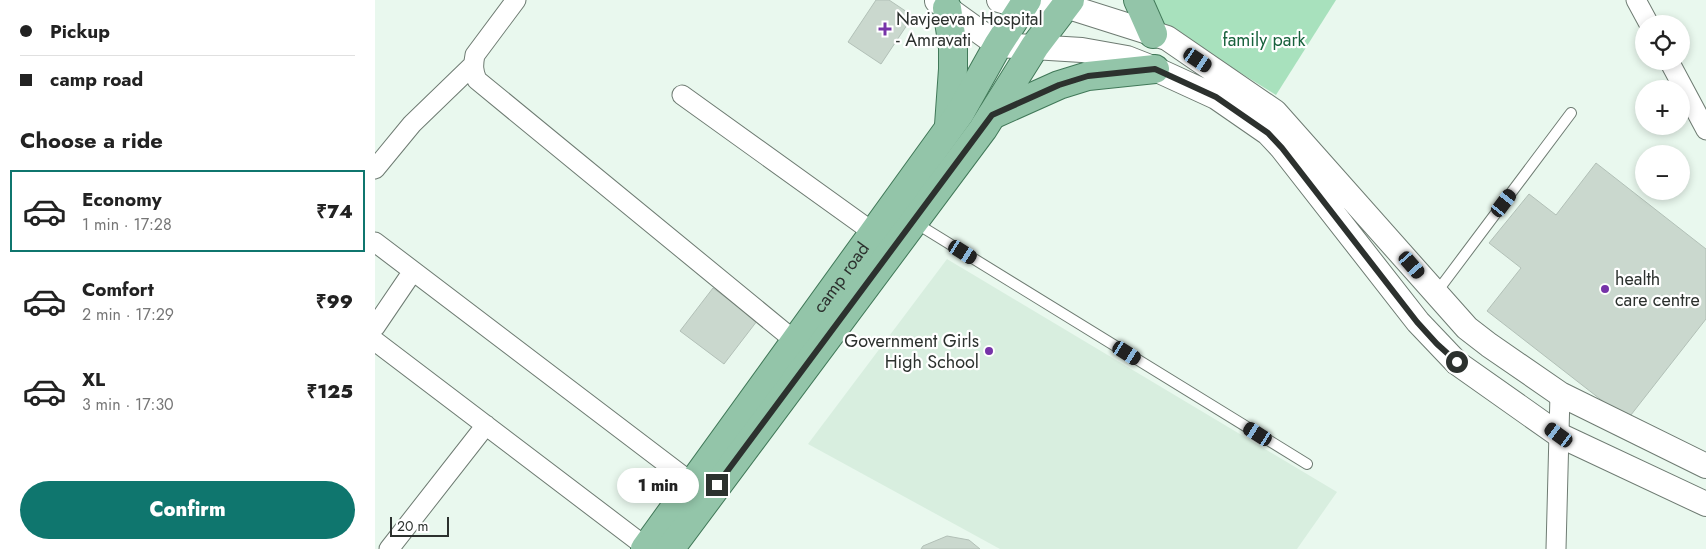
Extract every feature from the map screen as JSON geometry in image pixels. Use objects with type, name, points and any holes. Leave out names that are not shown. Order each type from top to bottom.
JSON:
[{"type":"main road","points":[[1138,0],[1153,34]]},
{"type":"main road","name":"camp road","points":[[654,548],[692,483],[960,113],[998,46],[1016,2]]},
{"type":"main road","name":"camp road","points":[[654,548],[913,221],[992,115],[1035,46],[1068,3]]},
{"type":"main road","points":[[942,4],[953,48],[948,129]]},
{"type":"main road","points":[[992,115],[1059,85],[1088,76],[1155,69]]},
{"type":"street","points":[[516,0],[475,55],[473,65],[477,80],[795,341]]},
{"type":"street","points":[[1636,0],[1644,15]]},
{"type":"street","points":[[1016,2],[1068,3],[1167,38],[1275,112],[1474,334],[1560,394],[1706,466]]},
{"type":"street","points":[[942,4],[998,46],[1035,46],[1082,50],[1127,58],[1216,97],[1268,133],[1282,148],[1417,322],[1457,362],[1559,435],[1706,504]]},
{"type":"street","points":[[375,169],[412,124],[473,65]]},
{"type":"street","points":[[1674,70],[1706,130]]},
{"type":"street","points":[[682,94],[874,233]]},
{"type":"street","points":[[375,242],[692,483]]},
{"type":"street","points":[[375,327],[413,271]]},
{"type":"street","points":[[375,341],[654,548]]},
{"type":"street","points":[[1556,549],[1560,394]]},
{"type":"street","points":[[389,549],[486,425]]},
{"type":"lane","points":[[1436,293],[1571,112]]},
{"type":"lane","points":[[913,221],[1307,464]]},
{"type":"shaded area","name":"Government Girls High School","points":[[947,259],[1337,492],[1297,549],[1000,549],[808,444]]},
{"type":"green space","name":"family park","points":[[1123,0],[1336,0],[1276,95]]},
{"type":"building","points":[[876,0],[889,0],[913,16],[881,64],[848,42]]},
{"type":"building","name":"health care centre","points":[[1596,163],[1635,193],[1635,200],[1643,200],[1706,249],[1706,319],[1627,420],[1487,311],[1521,268],[1489,243],[1529,194],[1556,215]]},
{"type":"building","points":[[713,288],[757,321],[724,364],[680,331]]},
{"type":"building","points":[[947,536],[969,540],[980,549],[921,549],[923,546]]},
{"type":"place","name":"Navjeevan Hospital - Amravati","points":[[885,29]]},
{"type":"place","name":"health care centre","points":[[1605,289]]},
{"type":"place","name":"Government Girls High School","points":[[989,351]]},
{"type":"route","points":[[717,485],[992,115],[1059,85],[1088,76],[1155,69],[1216,97],[1268,133],[1282,148],[1417,322],[1457,362]]}]
